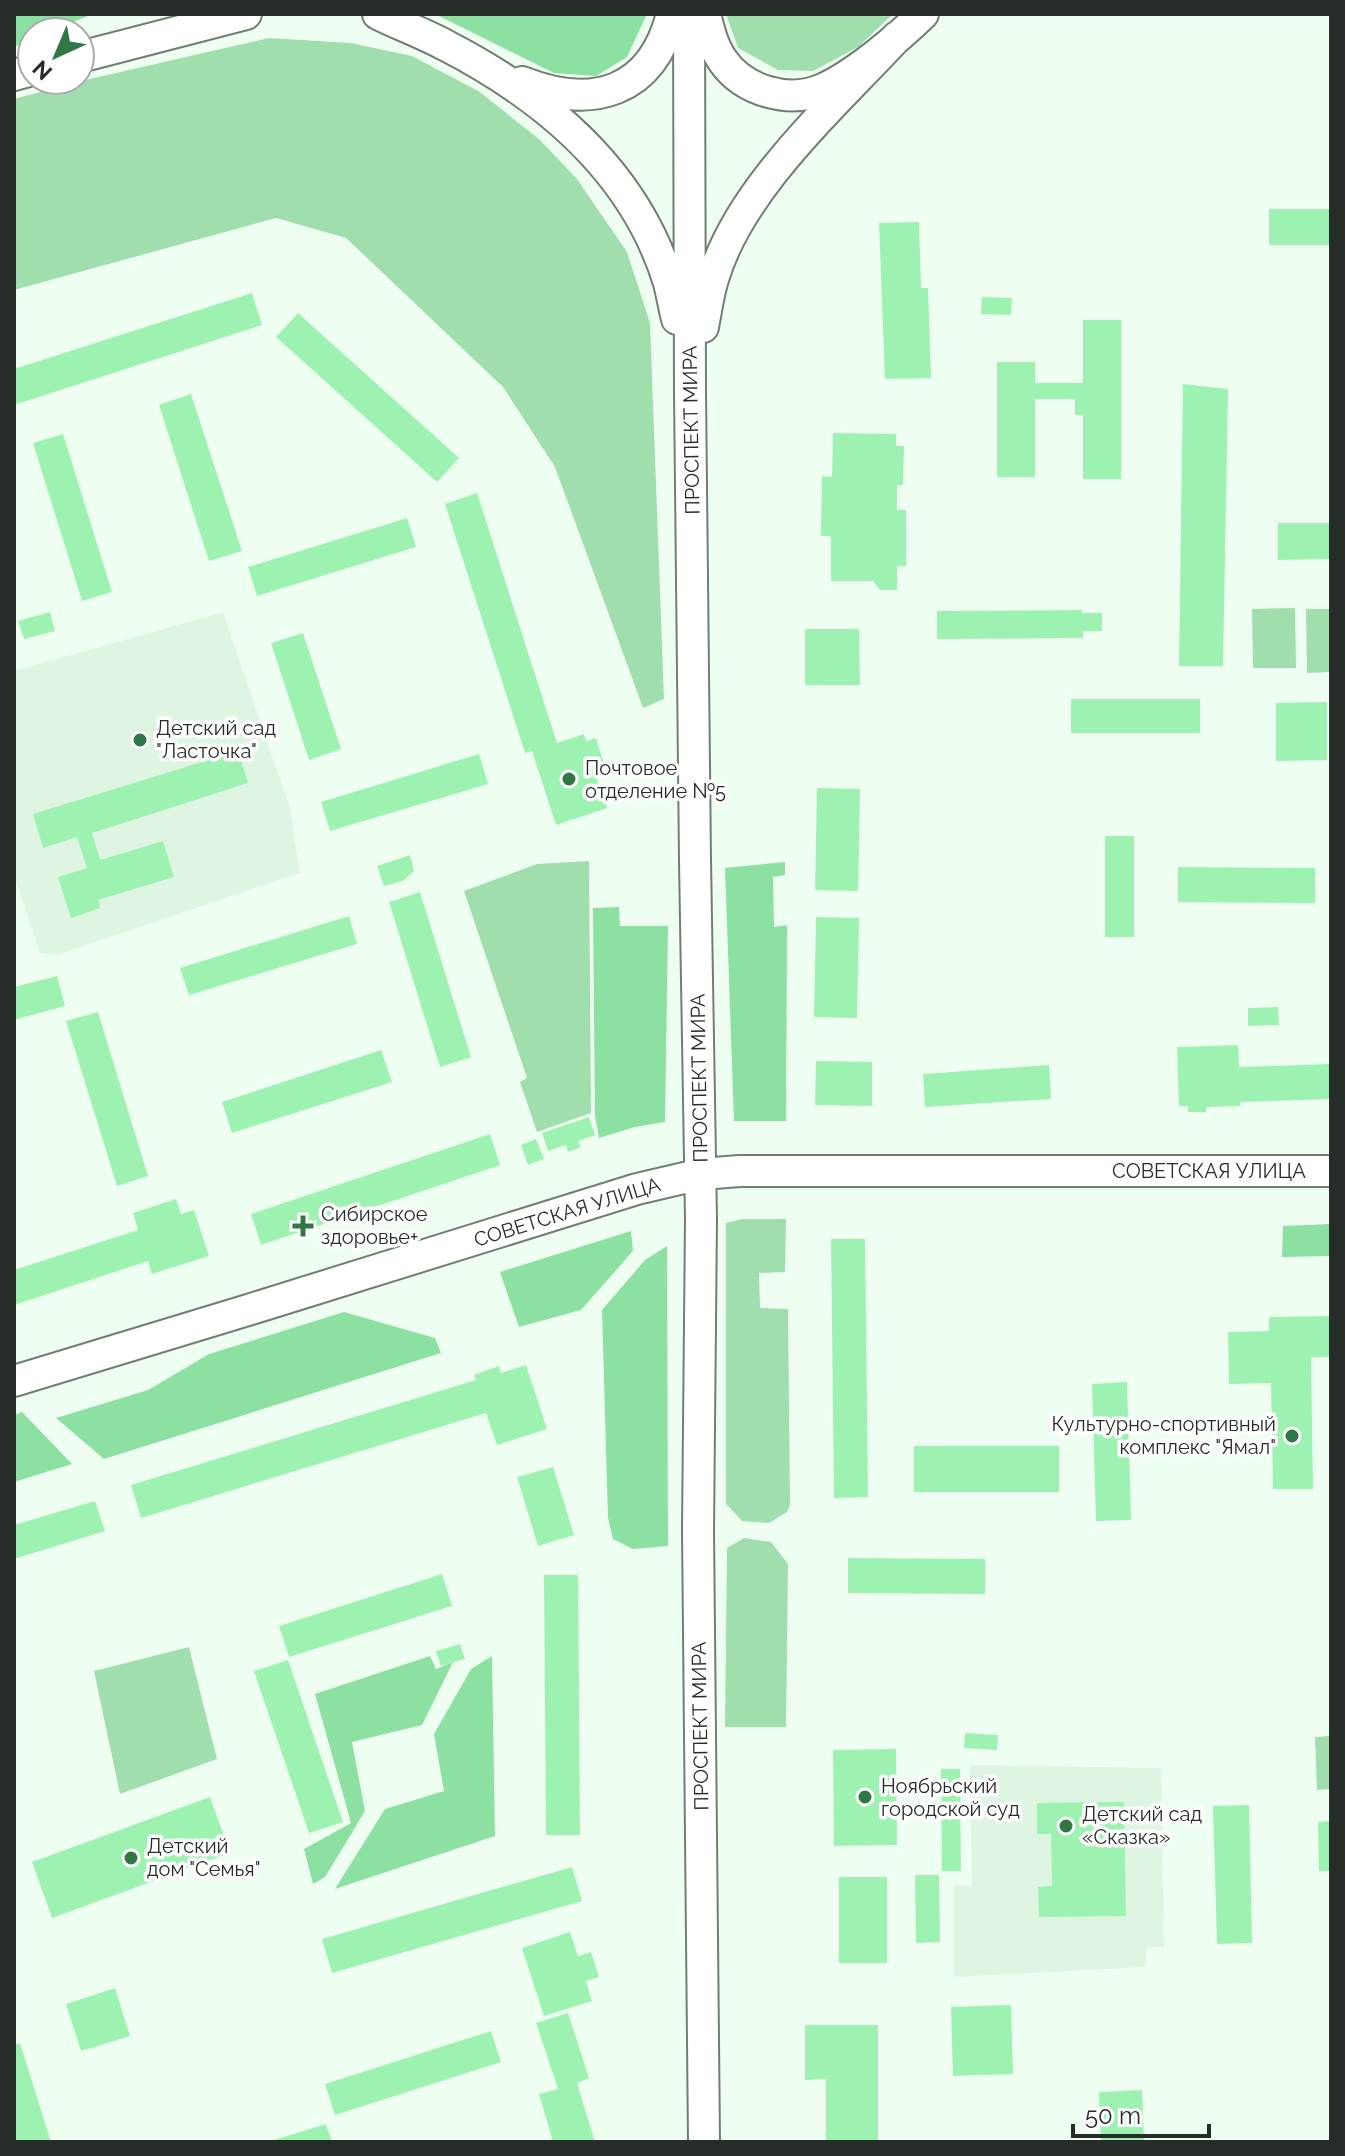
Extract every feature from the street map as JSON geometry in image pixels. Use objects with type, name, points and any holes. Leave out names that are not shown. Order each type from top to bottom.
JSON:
[{"type":"main road","points":[[96,53],[246,14]]},
{"type":"main road","points":[[486,68],[536,88],[590,96],[634,78],[653,58],[667,33],[672,14]]},
{"type":"main road","name":"ПРОСПЕКТ МИРА","points":[[689,14],[694,817],[701,1174],[698,1530],[704,2142]]},
{"type":"main road","points":[[705,14],[722,60],[736,76],[776,94],[820,91],[840,81],[923,14]]},
{"type":"main road","points":[[377,15],[446,45],[486,68],[544,107],[581,138],[608,168],[653,242],[669,283],[690,392]]},
{"type":"main road","points":[[690,392],[713,278],[734,229],[784,158],[897,37]]},
{"type":"main road","name":"СОВЕТСКАЯ УЛИЦА","points":[[14,1381],[637,1189],[701,1174],[891,1170],[1331,1171]]},
{"type":"shaded area","name":"Детский сад \"Ласточка\"","points":[[223,612],[290,808],[300,873],[57,955],[40,953],[14,875],[14,671]]},
{"type":"shaded area","name":"Детский сад «Сказка»","points":[[970,1765],[1161,1768],[1164,1947],[1147,1948],[1145,1967],[954,1977],[954,1885],[972,1886]]},
{"type":"green space","points":[[14,14],[93,14],[16,16],[14,47]]},
{"type":"green space","points":[[435,14],[647,14],[627,57],[596,76],[554,73]]},
{"type":"green space","points":[[726,14],[893,14],[858,47],[813,71],[778,70],[738,48]]},
{"type":"green space","points":[[269,38],[351,43],[412,56],[480,92],[540,140],[577,179],[627,252],[650,323],[664,699],[643,708],[555,467],[503,387],[346,238],[276,218],[14,290],[14,99],[25,96],[96,96],[96,77]]},
{"type":"green space","points":[[1295,608],[1296,668],[1253,668],[1252,609]]},
{"type":"green space","points":[[1306,609],[1331,609],[1331,672],[1307,673]]},
{"type":"green space","points":[[589,861],[591,1113],[537,1132],[520,1082],[527,1078],[464,891],[537,864]]},
{"type":"green space","points":[[785,862],[785,875],[773,877],[774,927],[787,925],[786,1121],[734,1121],[725,868]]},
{"type":"green space","points":[[619,907],[620,926],[668,926],[665,1122],[599,1138],[595,1116],[593,908]]},
{"type":"green space","points":[[742,1219],[786,1219],[785,1272],[759,1273],[760,1308],[788,1309],[790,1505],[787,1512],[769,1523],[742,1521],[726,1504],[726,1223]]},
{"type":"green space","points":[[1331,1224],[1331,1256],[1282,1257],[1283,1226]]},
{"type":"green space","points":[[631,1231],[633,1251],[581,1310],[519,1327],[500,1272]]},
{"type":"green space","points":[[667,1246],[668,1546],[633,1549],[613,1539],[608,1518],[602,1310],[645,1260]]},
{"type":"green space","points":[[344,1312],[435,1338],[441,1353],[104,1459],[56,1418],[148,1390],[209,1354]]},
{"type":"green space","points":[[22,1412],[72,1464],[14,1482],[14,1415]]},
{"type":"green space","points":[[744,1538],[771,1542],[788,1564],[786,1727],[725,1727],[727,1548]]},
{"type":"green space","points":[[189,1647],[217,1759],[120,1794],[94,1671]]},
{"type":"green space","points":[[430,1656],[436,1669],[453,1662],[422,1725],[352,1742],[365,1811],[325,1877],[313,1884],[304,1849],[351,1823],[315,1694]]},
{"type":"green space","points":[[492,1656],[495,1836],[335,1889],[385,1809],[444,1791],[434,1734],[471,1669]]},
{"type":"green space","points":[[1331,1736],[1331,1789],[1317,1790],[1315,1737]]},
{"type":"building","points":[[1269,209],[1331,209],[1331,245],[1269,245]]},
{"type":"building","points":[[919,222],[921,288],[928,288],[931,378],[885,379],[879,223]]},
{"type":"building","points":[[252,293],[262,325],[14,405],[14,369]]},
{"type":"building","points":[[982,297],[1012,298],[1011,315],[981,314]]},
{"type":"building","points":[[298,313],[459,458],[437,482],[276,337]]},
{"type":"building","points":[[1083,320],[1121,320],[1121,479],[1083,479],[1083,415],[1075,415],[1075,399],[1035,399],[1035,477],[997,477],[997,362],[1035,362],[1035,383],[1083,383]]},
{"type":"building","points":[[1183,384],[1228,389],[1223,666],[1179,666]]},
{"type":"building","points":[[191,394],[242,551],[209,561],[159,405]]},
{"type":"building","points":[[833,433],[896,434],[896,446],[904,446],[903,485],[897,485],[897,510],[906,510],[906,566],[897,566],[897,590],[880,590],[873,581],[831,581],[831,536],[821,536],[822,476],[832,477]]},
{"type":"building","points":[[63,434],[112,592],[82,601],[33,443]]},
{"type":"building","points":[[477,493],[557,743],[584,734],[586,741],[596,738],[604,764],[593,768],[607,808],[556,825],[532,751],[525,753],[445,504]]},
{"type":"building","points":[[407,518],[416,547],[257,596],[248,567]]},
{"type":"building","points":[[1278,523],[1331,523],[1331,559],[1278,560]]},
{"type":"building","points":[[1082,610],[1082,613],[1102,613],[1102,631],[1083,631],[1083,638],[937,639],[937,611]]},
{"type":"building","points":[[50,612],[55,631],[24,639],[18,621]]},
{"type":"building","points":[[805,629],[859,629],[860,685],[805,685]]},
{"type":"building","points":[[303,633],[341,749],[309,760],[271,643]]},
{"type":"building","points":[[1071,699],[1200,699],[1200,733],[1071,733]]},
{"type":"building","points":[[1327,702],[1327,760],[1276,761],[1276,703]]},
{"type":"building","points":[[238,751],[248,783],[92,833],[100,860],[163,841],[174,877],[98,900],[100,908],[71,918],[58,877],[87,868],[77,837],[43,848],[33,814]]},
{"type":"building","points":[[479,754],[488,784],[330,831],[321,802]]},
{"type":"building","points":[[817,788],[860,789],[858,891],[815,890]]},
{"type":"building","points":[[1105,836],[1134,836],[1134,937],[1105,937]]},
{"type":"building","points":[[410,855],[414,871],[403,881],[384,886],[377,866]]},
{"type":"building","points":[[1178,867],[1315,868],[1315,903],[1178,902]]},
{"type":"building","points":[[420,892],[471,1057],[440,1067],[389,902]]},
{"type":"building","points":[[349,916],[357,944],[189,995],[180,968]]},
{"type":"building","points":[[816,917],[859,918],[857,1018],[814,1017]]},
{"type":"building","points":[[57,976],[65,1006],[14,1020],[14,987]]},
{"type":"building","points":[[1278,1007],[1279,1025],[1248,1026],[1248,1008]]},
{"type":"building","points":[[98,1012],[148,1176],[117,1186],[66,1021]]},
{"type":"building","points":[[1238,1045],[1239,1067],[1331,1064],[1331,1099],[1240,1102],[1240,1106],[1206,1107],[1206,1112],[1188,1112],[1188,1106],[1179,1106],[1177,1047]]},
{"type":"building","points":[[381,1050],[392,1082],[232,1133],[222,1102]]},
{"type":"building","points":[[816,1061],[872,1062],[872,1106],[815,1105]]},
{"type":"building","points":[[1049,1065],[1051,1099],[925,1107],[923,1074]]},
{"type":"building","points":[[589,1117],[595,1135],[578,1141],[581,1147],[568,1152],[566,1145],[548,1151],[542,1133]]},
{"type":"building","points":[[490,1134],[500,1165],[261,1245],[251,1214]]},
{"type":"building","points":[[536,1139],[544,1159],[528,1165],[521,1145]]},
{"type":"building","points":[[176,1199],[181,1214],[194,1210],[209,1256],[152,1274],[148,1261],[14,1305],[14,1270],[138,1230],[133,1213]]},
{"type":"building","points":[[831,1239],[865,1239],[868,1497],[834,1498]]},
{"type":"building","name":"Культурно-спортивный комплекс \"Ямал\"","points":[[1331,1316],[1331,1357],[1311,1357],[1313,1489],[1273,1489],[1271,1383],[1229,1384],[1228,1332],[1269,1331],[1269,1317]]},
{"type":"building","points":[[526,1365],[547,1429],[497,1445],[486,1413],[141,1518],[131,1485],[476,1380],[474,1375],[499,1366],[501,1373]]},
{"type":"building","points":[[1127,1382],[1131,1520],[1096,1521],[1092,1384]]},
{"type":"building","points":[[914,1446],[1059,1446],[1059,1492],[914,1492]]},
{"type":"building","points":[[553,1467],[574,1535],[538,1546],[517,1477]]},
{"type":"building","points":[[95,1501],[105,1531],[14,1559],[14,1525]]},
{"type":"building","points":[[848,1558],[985,1559],[985,1594],[848,1593]]},
{"type":"building","points":[[442,1574],[452,1606],[289,1657],[279,1626]]},
{"type":"building","points":[[544,1575],[578,1575],[580,1835],[546,1835]]},
{"type":"building","points":[[460,1644],[465,1659],[441,1666],[436,1651]]},
{"type":"building","points":[[288,1660],[343,1822],[309,1833],[254,1671]]},
{"type":"building","points":[[965,1733],[998,1735],[997,1750],[964,1748]]},
{"type":"building","name":"Ноябрьский городской суд","points":[[896,1749],[897,1845],[834,1846],[833,1750]]},
{"type":"building","points":[[941,1769],[960,1769],[961,1871],[942,1871]]},
{"type":"building","name":"Детский дом \"Семья\"","points":[[210,1797],[230,1853],[52,1918],[32,1862]]},
{"type":"building","points":[[1124,1802],[1126,1916],[1039,1917],[1038,1887],[1052,1886],[1051,1834],[1037,1834],[1037,1803]]},
{"type":"building","points":[[1249,1805],[1252,1943],[1217,1944],[1213,1806]]},
{"type":"building","points":[[1331,1821],[1331,1871],[1319,1871],[1318,1822]]},
{"type":"building","points":[[572,1867],[582,1901],[332,1973],[322,1939]]},
{"type":"building","points":[[915,1875],[939,1875],[940,1942],[916,1943]]},
{"type":"building","points":[[839,1877],[887,1877],[887,1963],[839,1963]]},
{"type":"building","points":[[570,1932],[578,1956],[591,1952],[599,1977],[586,1981],[592,2001],[544,2016],[522,1948]]},
{"type":"building","points":[[115,1988],[130,2036],[81,2051],[66,2004]]},
{"type":"building","points":[[1011,2005],[1013,2074],[953,2076],[951,2007]]},
{"type":"building","points":[[568,2013],[589,2078],[577,2083],[595,2142],[553,2142],[539,2094],[558,2089],[536,2023]]},
{"type":"building","points":[[805,2025],[878,2025],[878,2142],[826,2142],[826,2079],[805,2080]]},
{"type":"building","points":[[491,2031],[501,2062],[335,2115],[325,2084]]},
{"type":"building","points":[[20,2043],[51,2142],[14,2142],[14,2045]]},
{"type":"building","points":[[1142,2090],[1144,2142],[1101,2142],[1099,2092]]},
{"type":"building","points":[[326,2124],[332,2142],[271,2142],[271,2141]]},
{"type":"place","name":"Детский сад \"Ласточка\"","points":[[140,740]]},
{"type":"place","name":"Почтовое отделение №5","points":[[569,779]]},
{"type":"place","name":"Сибирское здоровье+","points":[[303,1226]]},
{"type":"place","name":"Культурно-спортивный комплекс \"Ямал\"","points":[[1292,1436]]},
{"type":"place","name":"Ноябрьский городской суд","points":[[865,1797]]},
{"type":"place","name":"Детский сад «Сказка»","points":[[1066,1826]]},
{"type":"place","name":"Детский дом \"Семья\"","points":[[131,1858]]}]
